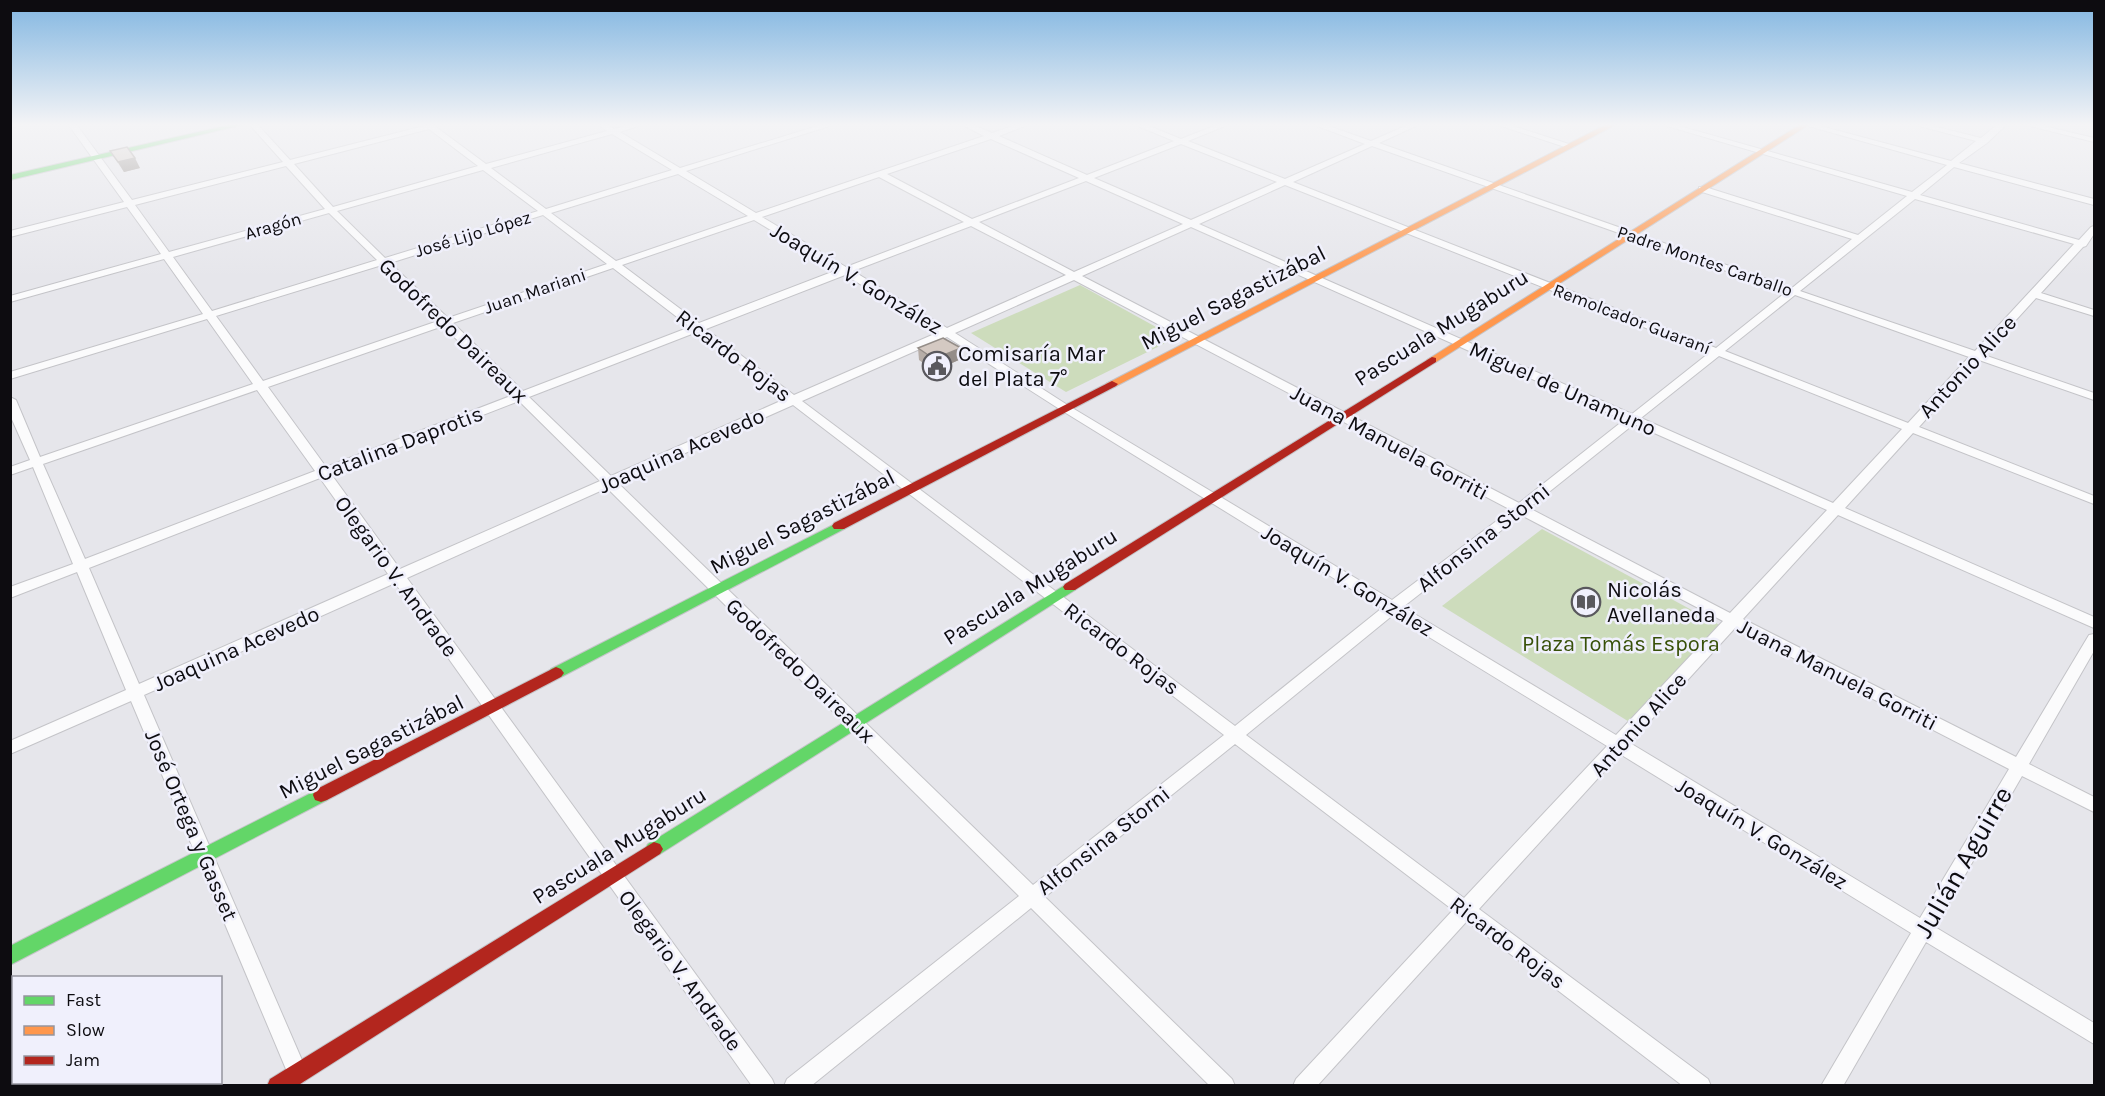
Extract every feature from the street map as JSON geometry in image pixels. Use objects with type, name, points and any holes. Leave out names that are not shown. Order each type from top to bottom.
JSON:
[{"type":"street","name":"Olegario V. Andrade","points":[[109,175],[765,1086]]},
{"type":"street","points":[[10,234],[242,175]]},
{"type":"street","name":"Godofredo Daireaux","points":[[300,175],[331,210],[1225,1086]]},
{"type":"street","name":"Aragón","points":[[10,299],[455,175]]},
{"type":"street","name":"Ricardo Rojas","points":[[495,175],[1701,1086]]},
{"type":"street","name":"José Lijo López","points":[[10,376],[665,175]]},
{"type":"street","name":"Joaquín V. González","points":[[686,175],[947,332],[1065,408],[1618,746],[2094,1034]]},
{"type":"street","name":"Juan Mariani","points":[[10,471],[877,175]]},
{"type":"street","name":"Juana Manuela Gorriti","points":[[882,175],[1519,510],[2094,805]]},
{"type":"street","name":"Miguel de Unamuno","points":[[1082,175],[2094,623]]},
{"type":"street","name":"Catalina Daprotis","points":[[10,593],[1091,175]]},
{"type":"street","name":"Remolcador Guaraní","points":[[1268,175],[2094,500]]},
{"type":"street","name":"Joaquina Acevedo","points":[[10,748],[1301,175]]},
{"type":"street","name":"Padre Montes Carballo","points":[[1462,175],[2094,397]]},
{"type":"street","name":"Miguel Sagastizábal","points":[[10,956],[1514,175]]},
{"type":"street","name":"Pascuala Mugaburu","points":[[277,1086],[300,1079],[612,874],[1724,175]]},
{"type":"street","points":[[1842,175],[2088,242]]},
{"type":"street","name":"Alfonsina Storni","points":[[794,1086],[1236,735],[1393,607],[1941,175]]},
{"type":"street","points":[[1992,175],[2094,202]]},
{"type":"street","points":[[1702,189],[1861,239]]},
{"type":"street","name":"Antonio Alice","points":[[1303,1086],[2033,294],[2088,242],[2094,230]]},
{"type":"street","points":[[2033,294],[2094,313]]},
{"type":"street","name":"José Ortega y Gasset","points":[[10,400],[300,1079]]},
{"type":"street","name":"Julián Aguirre","points":[[1831,1086],[2094,639]]},
{"type":"green space","points":[[1080,285],[1176,338],[1066,392],[971,333]]},
{"type":"green space","name":"Plaza Tomás Espora","points":[[1542,529],[1725,628],[1631,723],[1442,606]]},
{"type":"building","points":[[943,338],[961,348],[934,359],[918,348]]},
{"type":"traffic: fast","points":[[10,178],[22,175]]},
{"type":"traffic: fast","points":[[556,673],[839,526]]},
{"type":"traffic: fast","points":[[654,849],[1070,587]]},
{"type":"traffic: fast","points":[[10,956],[321,795]]},
{"type":"traffic: slow","points":[[1112,384],[1514,175]]},
{"type":"traffic: slow","points":[[1432,360],[1725,175]]},
{"type":"traffic: jam","points":[[1070,587],[1432,360]]},
{"type":"traffic: jam","points":[[839,526],[1112,384]]},
{"type":"traffic: jam","points":[[321,795],[556,673]]},
{"type":"traffic: jam","points":[[277,1086],[654,849]]},
{"type":"place","name":"Comisaría Mar del Plata 7°","points":[[937,366]]},
{"type":"place","name":"Nicolás Avellaneda","points":[[1586,602]]}]
